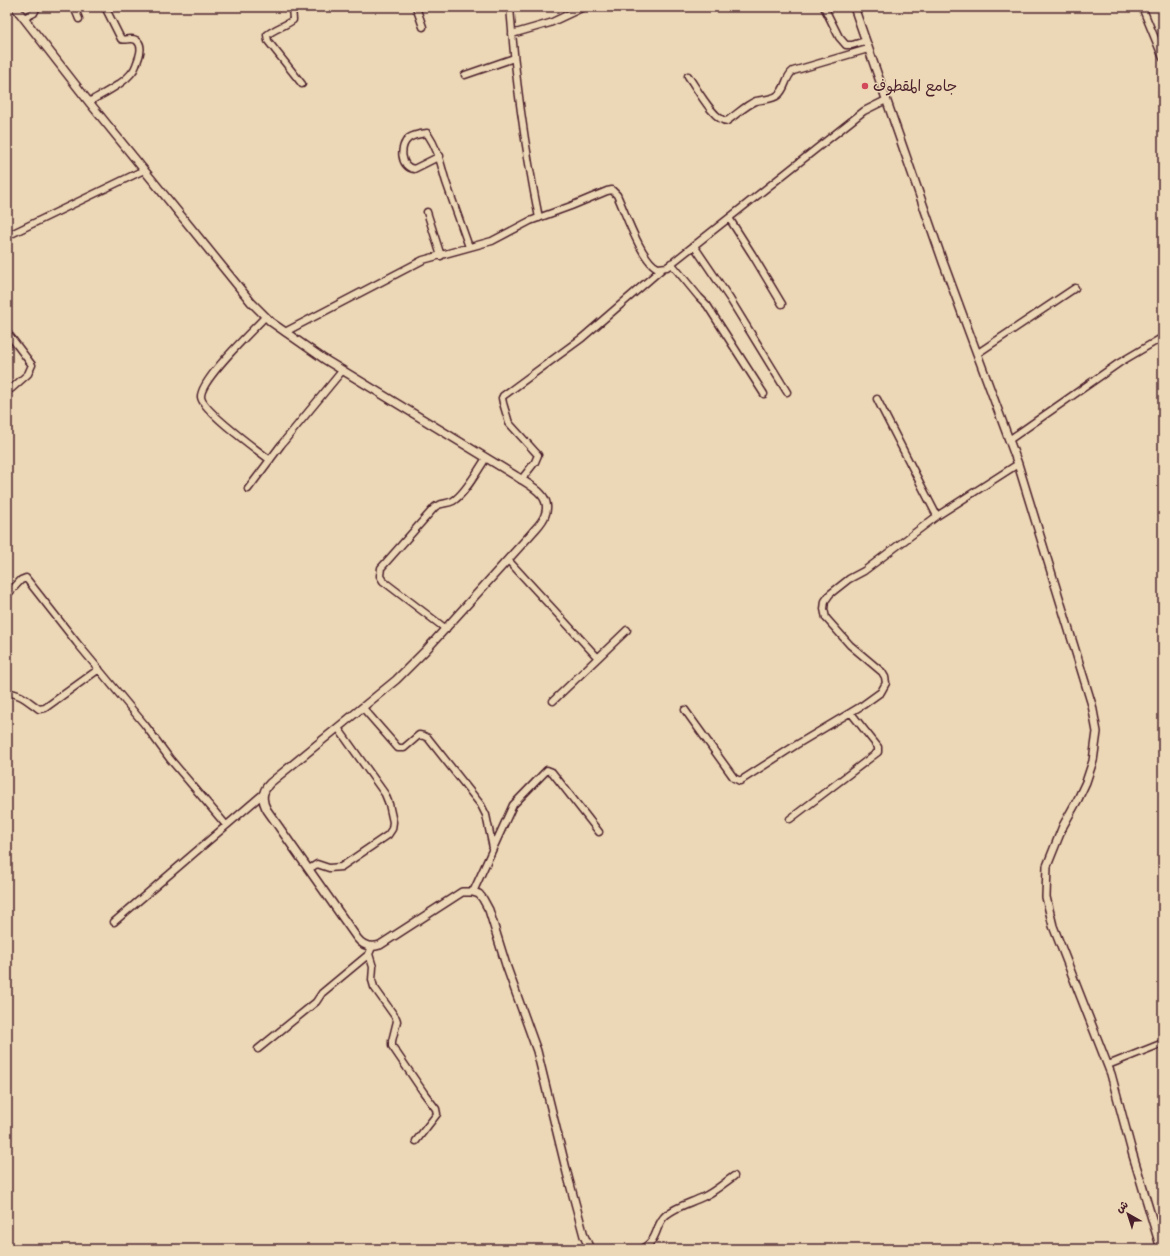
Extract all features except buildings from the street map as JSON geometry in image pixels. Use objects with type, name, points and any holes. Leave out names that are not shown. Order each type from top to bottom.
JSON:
[{"type":"street","points":[[15,7],[89,102],[251,302],[265,317],[284,332],[342,371],[538,490],[545,498],[547,507],[545,516],[541,522],[508,560],[446,629],[396,680],[270,783],[263,794],[114,922]]},
{"type":"street","points":[[24,18],[34,13],[37,7]]},
{"type":"street","points":[[74,7],[79,20]]},
{"type":"street","points":[[89,102],[126,78],[133,71],[141,51],[140,44],[136,40],[132,38],[125,40],[121,39],[104,7]]},
{"type":"street","points":[[292,7],[293,20],[286,26],[274,30],[267,35],[268,41],[302,84]]},
{"type":"street","points":[[416,7],[423,27]]},
{"type":"street","points":[[510,7],[514,58],[530,175],[539,218]]},
{"type":"street","points":[[512,34],[550,23],[584,7]]},
{"type":"street","points":[[824,7],[839,37],[846,45],[866,41]]},
{"type":"street","points":[[854,7],[943,262],[1018,464],[1092,705],[1097,732],[1094,761],[1078,799],[1063,826],[1047,866],[1046,897],[1052,926],[1108,1066],[1161,1249]]},
{"type":"street","points":[[1142,7],[1163,58]]},
{"type":"street","points":[[688,76],[709,107],[722,120],[727,121],[757,101],[770,99],[777,96],[785,85],[789,75],[793,71],[868,49]]},
{"type":"street","points":[[465,75],[514,58]]},
{"type":"street","points":[[522,480],[535,462],[538,455],[510,423],[503,403],[503,396],[582,338],[663,268],[694,246],[864,111],[886,100]]},
{"type":"street","points":[[440,156],[414,169],[410,169],[406,165],[403,158],[403,146],[408,139],[416,134],[427,133],[435,144],[440,156],[446,180],[469,247]]},
{"type":"street","points":[[7,236],[144,170]]},
{"type":"street","points":[[284,332],[417,263],[492,241],[539,218],[571,206],[601,192],[612,190],[617,195],[640,248],[655,267],[663,268]]},
{"type":"street","points":[[427,212],[441,256]]},
{"type":"street","points":[[729,218],[782,304]]},
{"type":"street","points":[[694,246],[730,299],[787,392]]},
{"type":"street","points":[[671,263],[707,305],[764,394]]},
{"type":"street","points":[[978,353],[1075,288]]},
{"type":"street","points":[[265,317],[210,376],[202,389],[201,396],[202,402],[205,406],[236,435],[270,460]]},
{"type":"street","points":[[7,332],[32,365],[28,374],[11,389]]},
{"type":"street","points":[[1009,440],[1119,362],[1163,337]]},
{"type":"street","points":[[248,489],[342,371]]},
{"type":"street","points":[[878,399],[937,516]]},
{"type":"street","points":[[446,629],[383,581],[380,576],[381,568],[435,507],[439,504],[453,501],[460,496],[486,458]]},
{"type":"street","points":[[685,710],[734,778],[740,781],[796,745],[851,713],[881,692],[886,683],[882,672],[850,645],[833,627],[824,614],[825,601],[830,594],[849,579],[864,571],[937,516],[1018,464]]},
{"type":"street","points":[[508,560],[598,658]]},
{"type":"street","points":[[7,595],[21,580],[26,578],[175,764],[226,825]]},
{"type":"street","points":[[553,701],[627,630]]},
{"type":"street","points":[[7,693],[13,693],[22,697],[39,709],[45,708],[99,669]]},
{"type":"street","points":[[362,708],[398,748],[404,748],[417,736],[422,735],[426,737],[481,805],[486,815],[493,848]]},
{"type":"street","points":[[790,819],[878,752],[878,747],[851,713]]},
{"type":"street","points":[[309,869],[317,864],[333,868],[344,866],[388,835],[393,826],[389,804],[385,794],[338,728]]},
{"type":"street","points":[[473,892],[513,805],[546,770],[552,772],[599,832]]},
{"type":"street","points":[[263,794],[265,806],[360,942],[367,946],[372,947],[380,945],[462,892],[473,892],[479,894],[487,904],[506,965],[537,1051],[567,1173],[584,1236],[590,1249]]},
{"type":"street","points":[[258,1049],[316,1002],[322,993],[369,954],[372,947]]},
{"type":"street","points":[[369,954],[374,987],[397,1021],[392,1046],[436,1109],[437,1114],[416,1141]]},
{"type":"street","points":[[1108,1066],[1163,1043]]},
{"type":"street","points":[[641,1249],[646,1247],[653,1240],[665,1215],[684,1204],[694,1202],[705,1196],[734,1176]]},
{"type":"place","name":"جامع المقطوف","points":[[865,86]]}]
